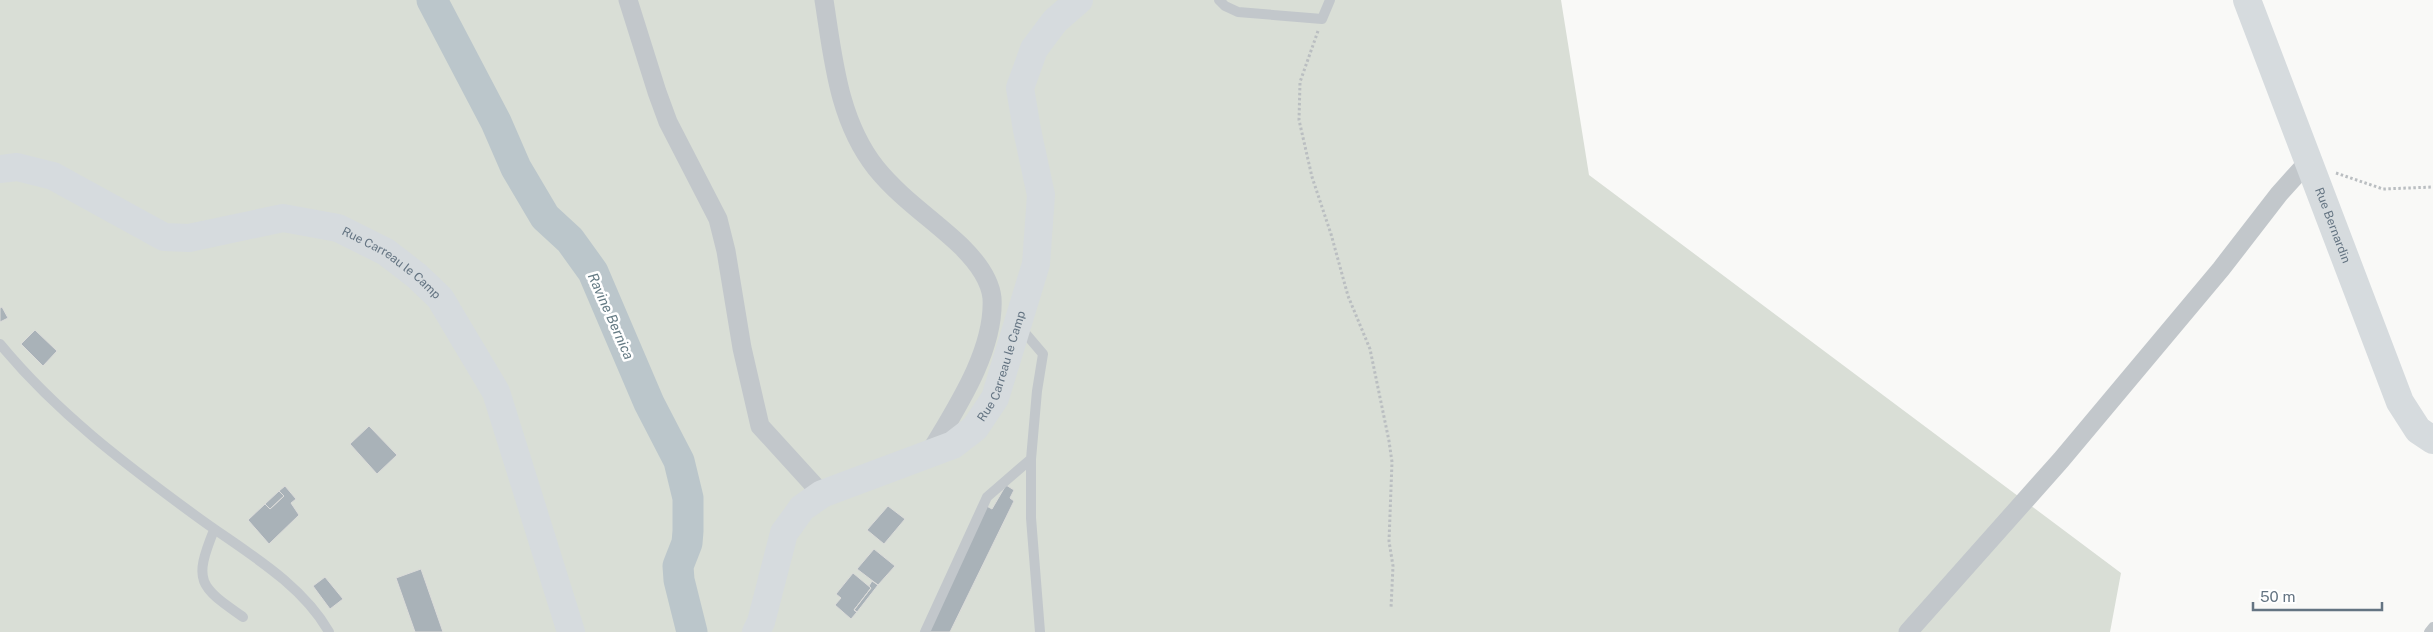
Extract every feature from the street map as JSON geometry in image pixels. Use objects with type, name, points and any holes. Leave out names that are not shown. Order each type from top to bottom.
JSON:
[{"type":"main road","name":"Rue Carreau le Camp","points":[[756,632],[761,622],[784,534],[802,508],[822,494],[954,446],[975,428],[995,398],[1036,264],[1041,195],[1026,130],[1020,88],[1034,49],[1055,22],[1079,0]]},
{"type":"main road","name":"Rue Bernardin","points":[[2247,0],[2307,163],[2400,402],[2418,430],[2433,440]]},
{"type":"main road","name":"Rue Carreau le Camp","points":[[0,169],[16,167],[52,176],[164,237],[189,238],[283,218],[338,228],[386,252],[417,276],[440,298],[496,392],[572,632]]},
{"type":"street","points":[[628,0],[668,122],[718,219],[726,251],[742,348],[760,426],[822,494]]},
{"type":"street","points":[[824,0],[836,80],[852,127],[875,167],[910,205],[962,247],[982,271],[992,297],[990,330],[976,366],[952,416],[930,454]]},
{"type":"street","points":[[1908,632],[2061,460],[2220,269],[2279,194],[2307,163]]},
{"type":"lane","points":[[1219,0],[1225,6],[1238,12],[1322,19],[1330,0]]},
{"type":"lane","points":[[1017,324],[1043,354],[1037,391],[1031,459],[1030,518],[1040,632]]},
{"type":"lane","points":[[0,344],[63,410],[114,456],[267,567],[315,610],[329,632]]},
{"type":"lane","points":[[925,632],[987,497],[1031,459]]},
{"type":"lane","points":[[214,530],[201,573],[204,584],[213,596],[243,617]]},
{"type":"lane","points":[[2429,632],[2433,627]]},
{"type":"path","points":[[1322,19],[1300,82],[1299,120],[1312,176],[1348,296],[1370,349],[1389,442],[1392,462],[1389,541],[1393,566],[1391,608]]},
{"type":"path","points":[[2307,163],[2383,189],[2433,187]]},
{"type":"shaded area","points":[[0,0],[1561,0],[1589,175],[2121,573],[2110,632],[0,632]]},
{"type":"building","points":[[2,307],[8,318],[0,322],[0,308]]},
{"type":"building","points":[[35,330],[57,351],[43,366],[21,344]]},
{"type":"building","points":[[369,426],[397,455],[377,474],[350,444]]},
{"type":"building","points":[[1006,485],[1014,490],[1010,498],[1014,501],[950,632],[920,632],[983,504],[992,509]]},
{"type":"building","points":[[285,486],[296,499],[291,503],[299,515],[269,544],[248,520],[265,504],[270,509],[284,496],[279,491]]},
{"type":"building","points":[[279,491],[284,496],[270,509],[265,504]]},
{"type":"building","points":[[888,506],[905,519],[884,544],[867,530]]},
{"type":"building","points":[[874,549],[895,566],[878,585],[857,569]]},
{"type":"building","points":[[421,569],[443,632],[415,632],[396,578]]},
{"type":"building","points":[[853,573],[871,588],[854,610],[857,612],[851,619],[835,605],[841,598],[836,594]]},
{"type":"building","points":[[325,577],[343,599],[330,609],[313,586]]},
{"type":"building","points":[[872,581],[878,585],[857,612],[854,610],[871,588],[869,586]]},
{"type":"waterway","name":"Ravine Bernica","points":[[432,0],[496,122],[516,168],[545,217],[570,240],[593,272],[649,403],[679,461],[688,498],[687,543],[678,566],[679,580],[692,632]]}]
